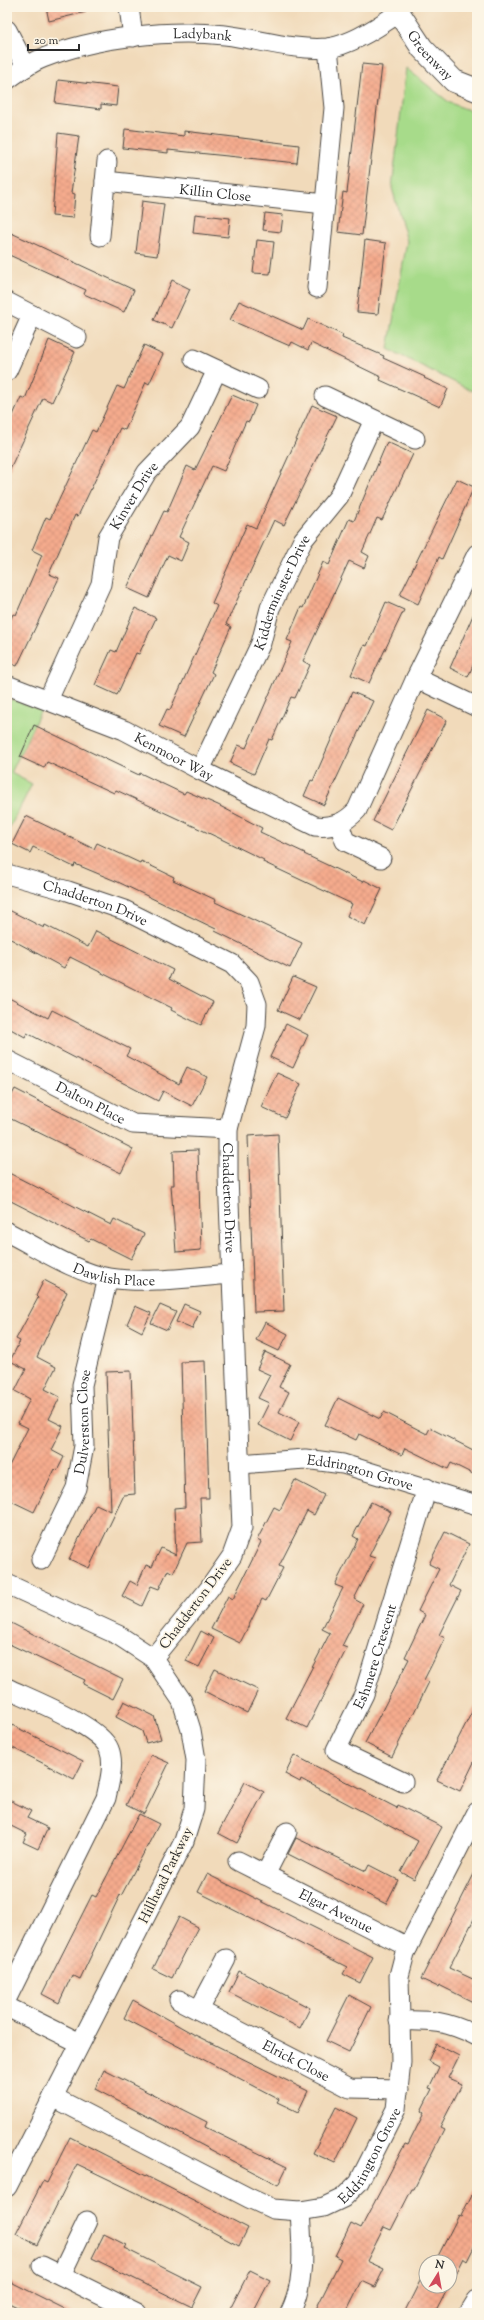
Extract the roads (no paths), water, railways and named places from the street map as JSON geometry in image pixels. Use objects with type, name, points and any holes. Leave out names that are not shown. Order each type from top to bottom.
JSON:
[{"type":"street","points":[[129,7],[133,37]]},
{"type":"street","name":"Ladybank","points":[[7,80],[43,58],[133,37],[173,32],[226,35],[297,46],[328,48],[370,32],[397,10]]},
{"type":"street","name":"Greenway","points":[[397,10],[422,48],[454,81],[477,90]]},
{"type":"street","points":[[7,30],[26,67]]},
{"type":"street","points":[[317,288],[334,108],[328,48]]},
{"type":"street","points":[[100,236],[107,161]]},
{"type":"street","name":"Killin Close","points":[[105,181],[325,204]]},
{"type":"street","points":[[7,302],[77,338]]},
{"type":"street","points":[[7,371],[32,315]]},
{"type":"street","points":[[194,358],[258,389]]},
{"type":"street","name":"Kinver Drive","points":[[48,700],[101,584],[108,537],[147,472],[190,427],[217,370]]},
{"type":"street","points":[[325,396],[415,439]]},
{"type":"street","name":"Kidderminster Drive","points":[[200,770],[261,643],[270,608],[302,540],[339,496],[374,420]]},
{"type":"street","points":[[381,858],[345,841],[339,824],[350,818],[356,810],[416,678],[477,554]]},
{"type":"street","points":[[416,678],[477,707]]},
{"type":"street","name":"Kenmoor Way","points":[[7,685],[124,730],[200,770],[315,826],[328,827],[339,824]]},
{"type":"street","name":"Chadderton Drive","points":[[7,874],[68,891],[124,910],[232,964],[249,982],[257,1004],[256,1026],[228,1129],[231,1274],[242,1528],[232,1556],[209,1589],[153,1658]]},
{"type":"street","name":"Dalton Place","points":[[7,1060],[133,1124],[228,1129]]},
{"type":"street","name":"Dawlish Place","points":[[7,1232],[79,1268],[108,1278],[142,1281],[231,1274]]},
{"type":"street","name":"Dulverston Close","points":[[41,1560],[76,1488],[84,1446],[82,1385],[108,1278]]},
{"type":"street","name":"Eddrington Grove","points":[[240,1464],[305,1459],[343,1464],[427,1488],[477,1505]]},
{"type":"street","name":"Eshmere Crescent","points":[[403,1782],[336,1750],[364,1694],[427,1488]]},
{"type":"street","name":"Hillhead Parkway","points":[[7,1584],[118,1635],[153,1658],[182,1701],[191,1730],[196,1760],[194,1809],[184,1841],[7,2186]]},
{"type":"street","points":[[7,1688],[88,1727],[109,1748],[112,1770],[106,1798],[7,1998]]},
{"type":"street","name":"Eddrington Grove","points":[[53,2097],[273,2209],[300,2211],[324,2206],[343,2198],[359,2182],[396,2109],[401,2062],[399,1976],[408,1947],[477,1812]]},
{"type":"street","points":[[265,1875],[287,1832]]},
{"type":"street","name":"Elgar Avenue","points":[[238,1861],[408,1947]]},
{"type":"street","points":[[199,2010],[226,1959]]},
{"type":"street","name":"Elrick Close","points":[[179,2000],[350,2088],[399,2089]]},
{"type":"street","points":[[7,2007],[80,2043]]},
{"type":"street","points":[[399,2021],[431,2020],[455,2025],[477,2036]]},
{"type":"street","points":[[290,2313],[297,2299],[303,2269],[300,2211]]},
{"type":"street","points":[[61,2275],[87,2221]]},
{"type":"street","points":[[42,2266],[137,2313]]},
{"type":"street","points":[[470,2313],[477,2300]]}]
